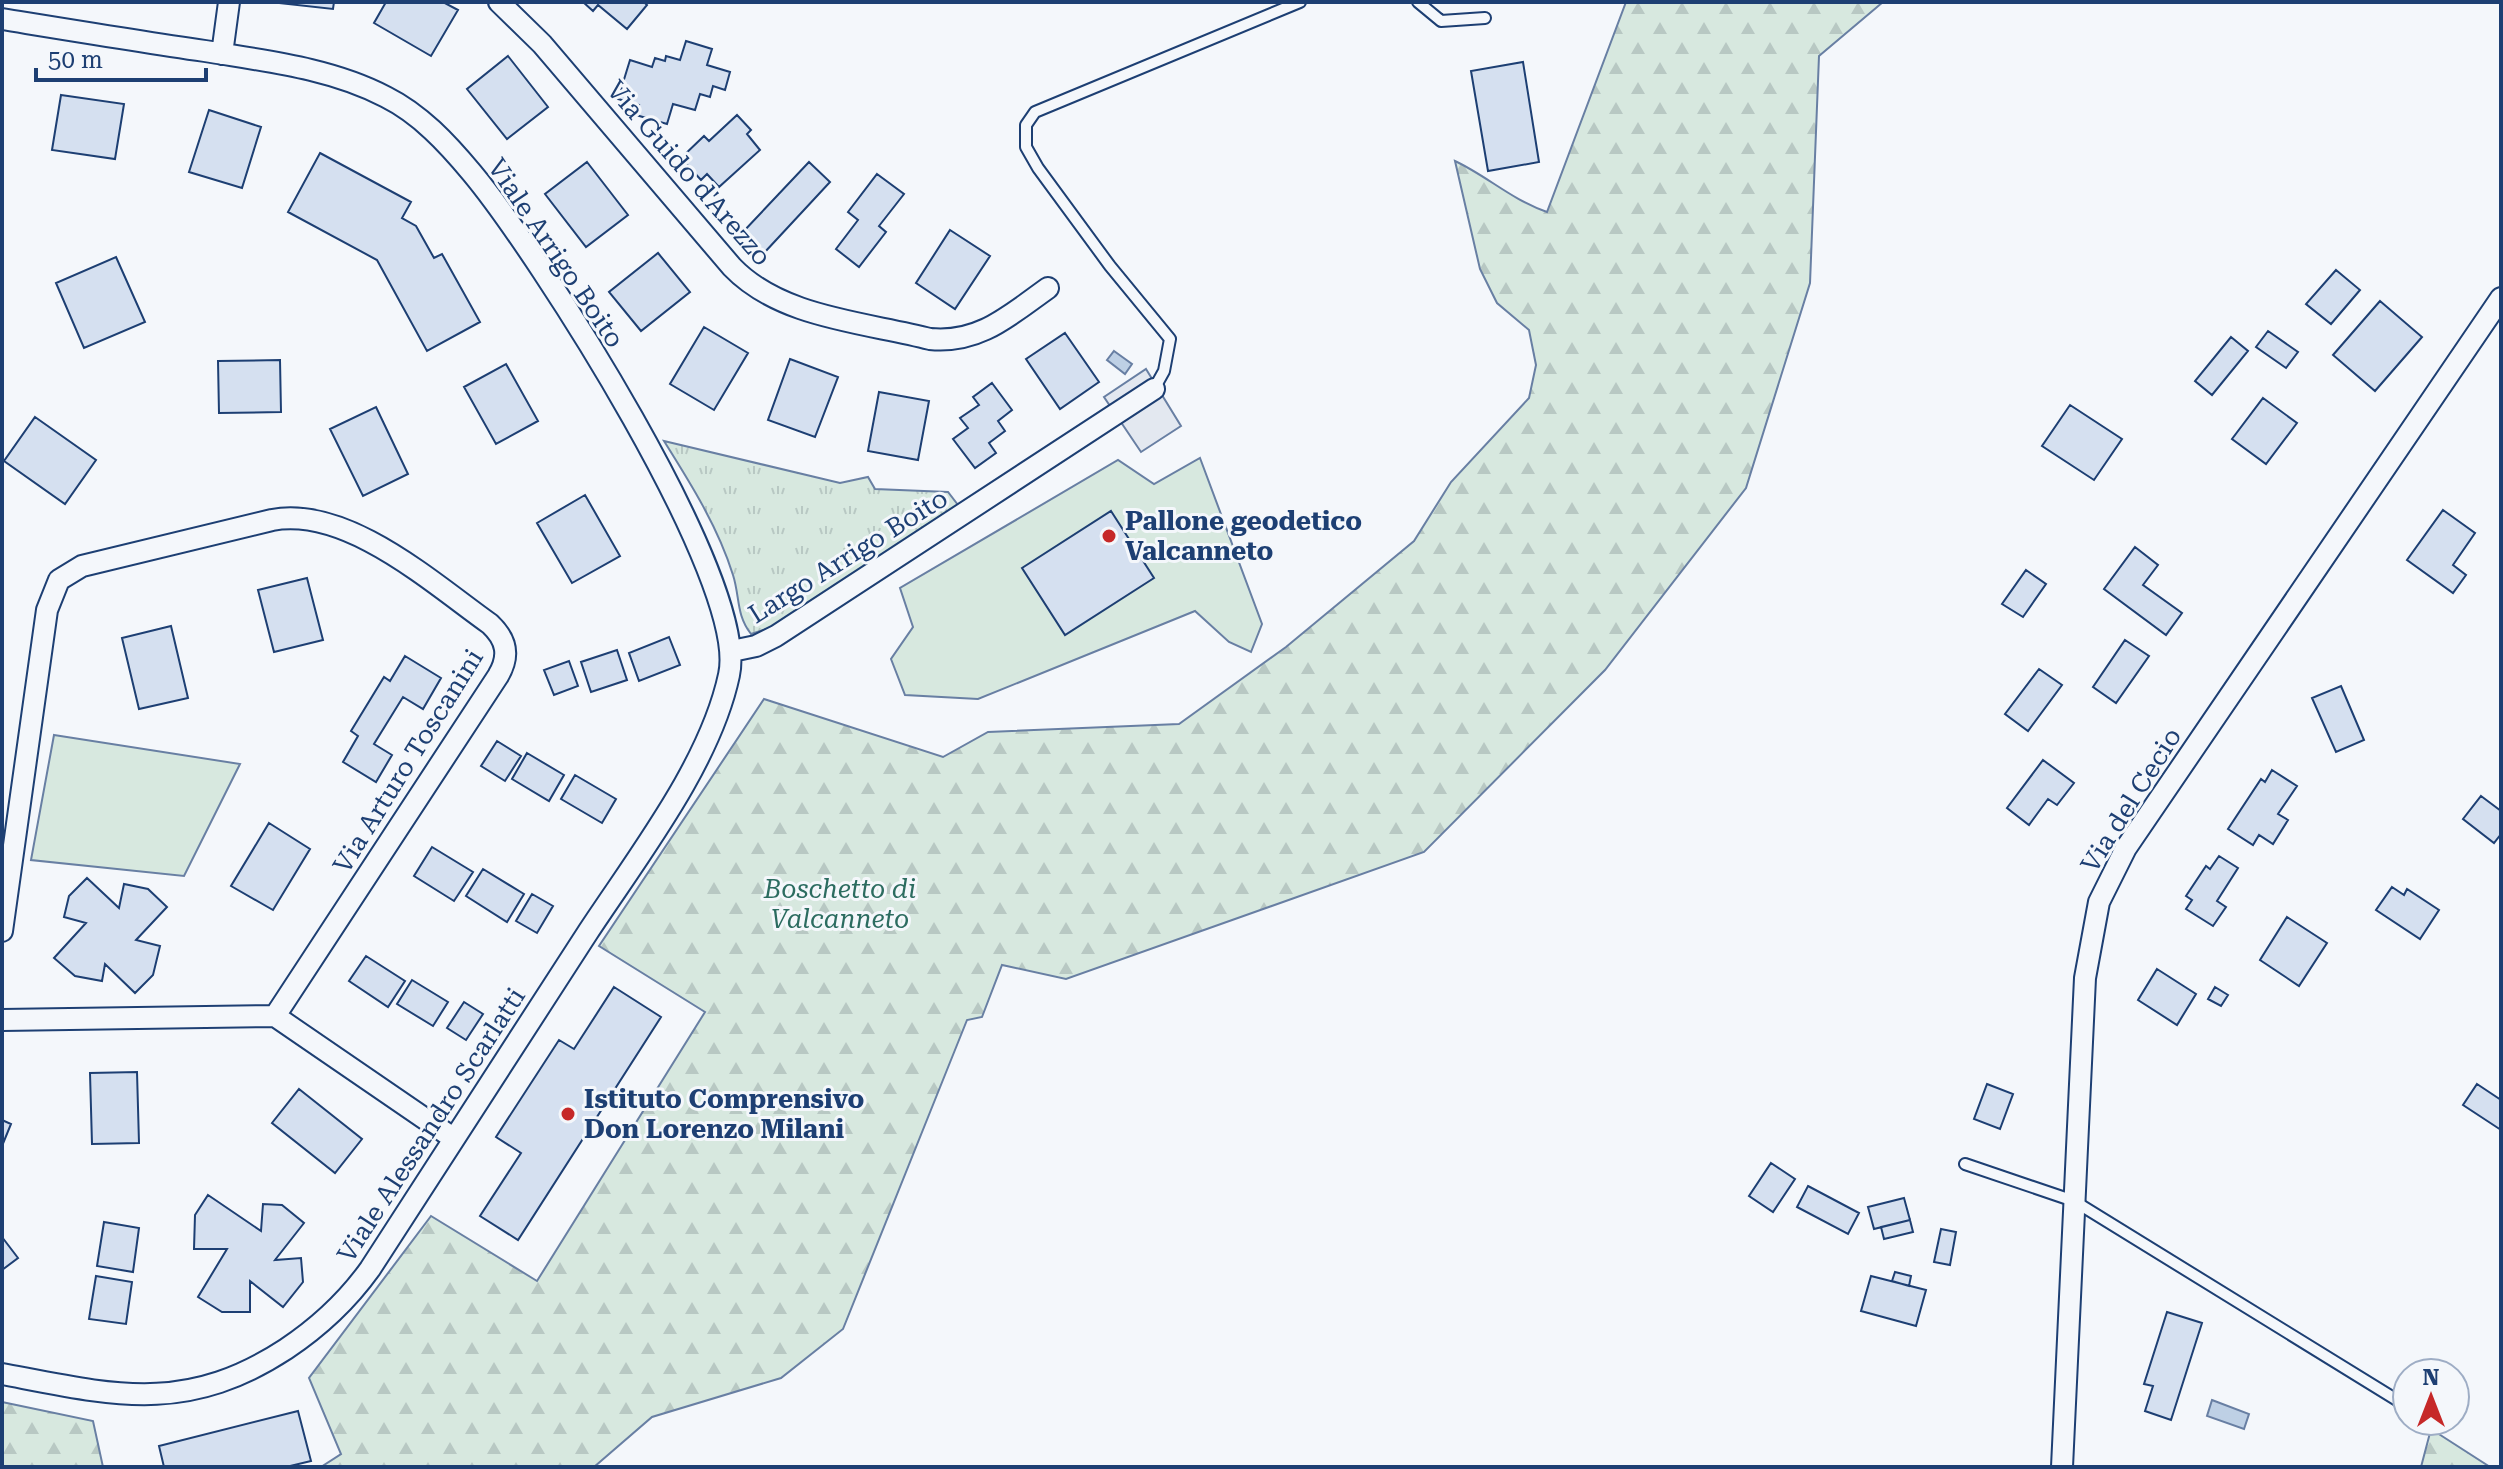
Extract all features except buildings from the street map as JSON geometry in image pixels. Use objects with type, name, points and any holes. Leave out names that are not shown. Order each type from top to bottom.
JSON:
[{"type":"street","points":[[222,54],[229,2]]},
{"type":"street","name":"Via Guido d'Arezzo","points":[[499,2],[542,44],[732,267],[761,292],[787,304],[930,339],[952,340],[981,333],[1048,288]]},
{"type":"street","name":"Viale Arrigo Boito","points":[[2,19],[222,54],[353,82],[393,101],[425,123],[471,172],[517,232],[574,320],[636,427]]},
{"type":"street","name":"Via del Cecio","points":[[2062,1467],[2085,978],[2094,921],[2109,877],[2501,298]]},
{"type":"street","name":"Largo Arrigo Boito","points":[[636,427],[689,528],[725,622],[732,651],[756,646],[776,636],[1154,389]]},
{"type":"street","name":"Via Arturo Toscanini","points":[[2,931],[47,610],[59,580],[82,566],[272,520],[297,517],[332,524],[372,543],[490,624],[502,637],[506,656],[498,676],[275,1016]]},
{"type":"street","name":"Viale Alessandro Scarlatti","points":[[2,1374],[85,1388],[156,1394],[197,1391],[243,1373],[298,1341],[349,1295],[673,799],[716,714],[730,674],[732,651]]},
{"type":"street","points":[[2,1020],[275,1016],[453,1138]]},
{"type":"lane","points":[[1154,389],[1164,371],[1170,339],[1110,266],[1038,168],[1026,147],[1026,125],[1035,112],[1300,2]]},
{"type":"lane","points":[[1418,2],[1441,21],[1485,18]]},
{"type":"lane","points":[[1965,1164],[2074,1201],[2391,1396]]},
{"type":"green space","name":"Boschetto di Valcanneto","points":[[1626,2],[1883,2],[1819,56],[1810,283],[1746,488],[1605,670],[1424,852],[1066,979],[1002,965],[982,1017],[967,1020],[843,1329],[781,1378],[652,1417],[594,1467],[321,1467],[341,1454],[309,1378],[431,1216],[537,1281],[705,1012],[599,946],[764,699],[943,757],[988,732],[1179,724],[1286,647],[1414,541],[1451,482],[1529,398],[1536,365],[1529,330],[1497,303],[1480,269],[1455,161],[1522,201],[1547,212]]},
{"type":"green space","points":[[664,441],[840,483],[868,477],[875,489],[948,492],[958,505],[770,628],[751,634],[743,620],[733,575],[720,540]]},
{"type":"green space","name":"Pallone geodetico Valcanneto","points":[[1200,458],[1262,624],[1251,652],[1229,642],[1195,611],[978,699],[905,695],[891,659],[913,627],[900,588],[1118,460],[1154,484]]},
{"type":"green space","points":[[54,735],[240,764],[184,876],[31,860]]},
{"type":"green space","points":[[2,1402],[93,1421],[103,1467],[2,1467]]},
{"type":"green space","points":[[2429,1437],[2443,1437],[2490,1467],[2421,1467]]},
{"type":"shaded area","points":[[1146,369],[1181,426],[1141,452],[1104,397]]},
{"type":"water","points":[[1114,351],[1132,364],[1125,374],[1107,360]]},
{"type":"water","points":[[2212,1400],[2249,1414],[2244,1429],[2207,1416]]},
{"type":"place","name":"Pallone geodetico Valcanneto","points":[[1109,536]]},
{"type":"place","name":"Istituto Comprensivo Don Lorenzo Milani","points":[[568,1114]]}]
